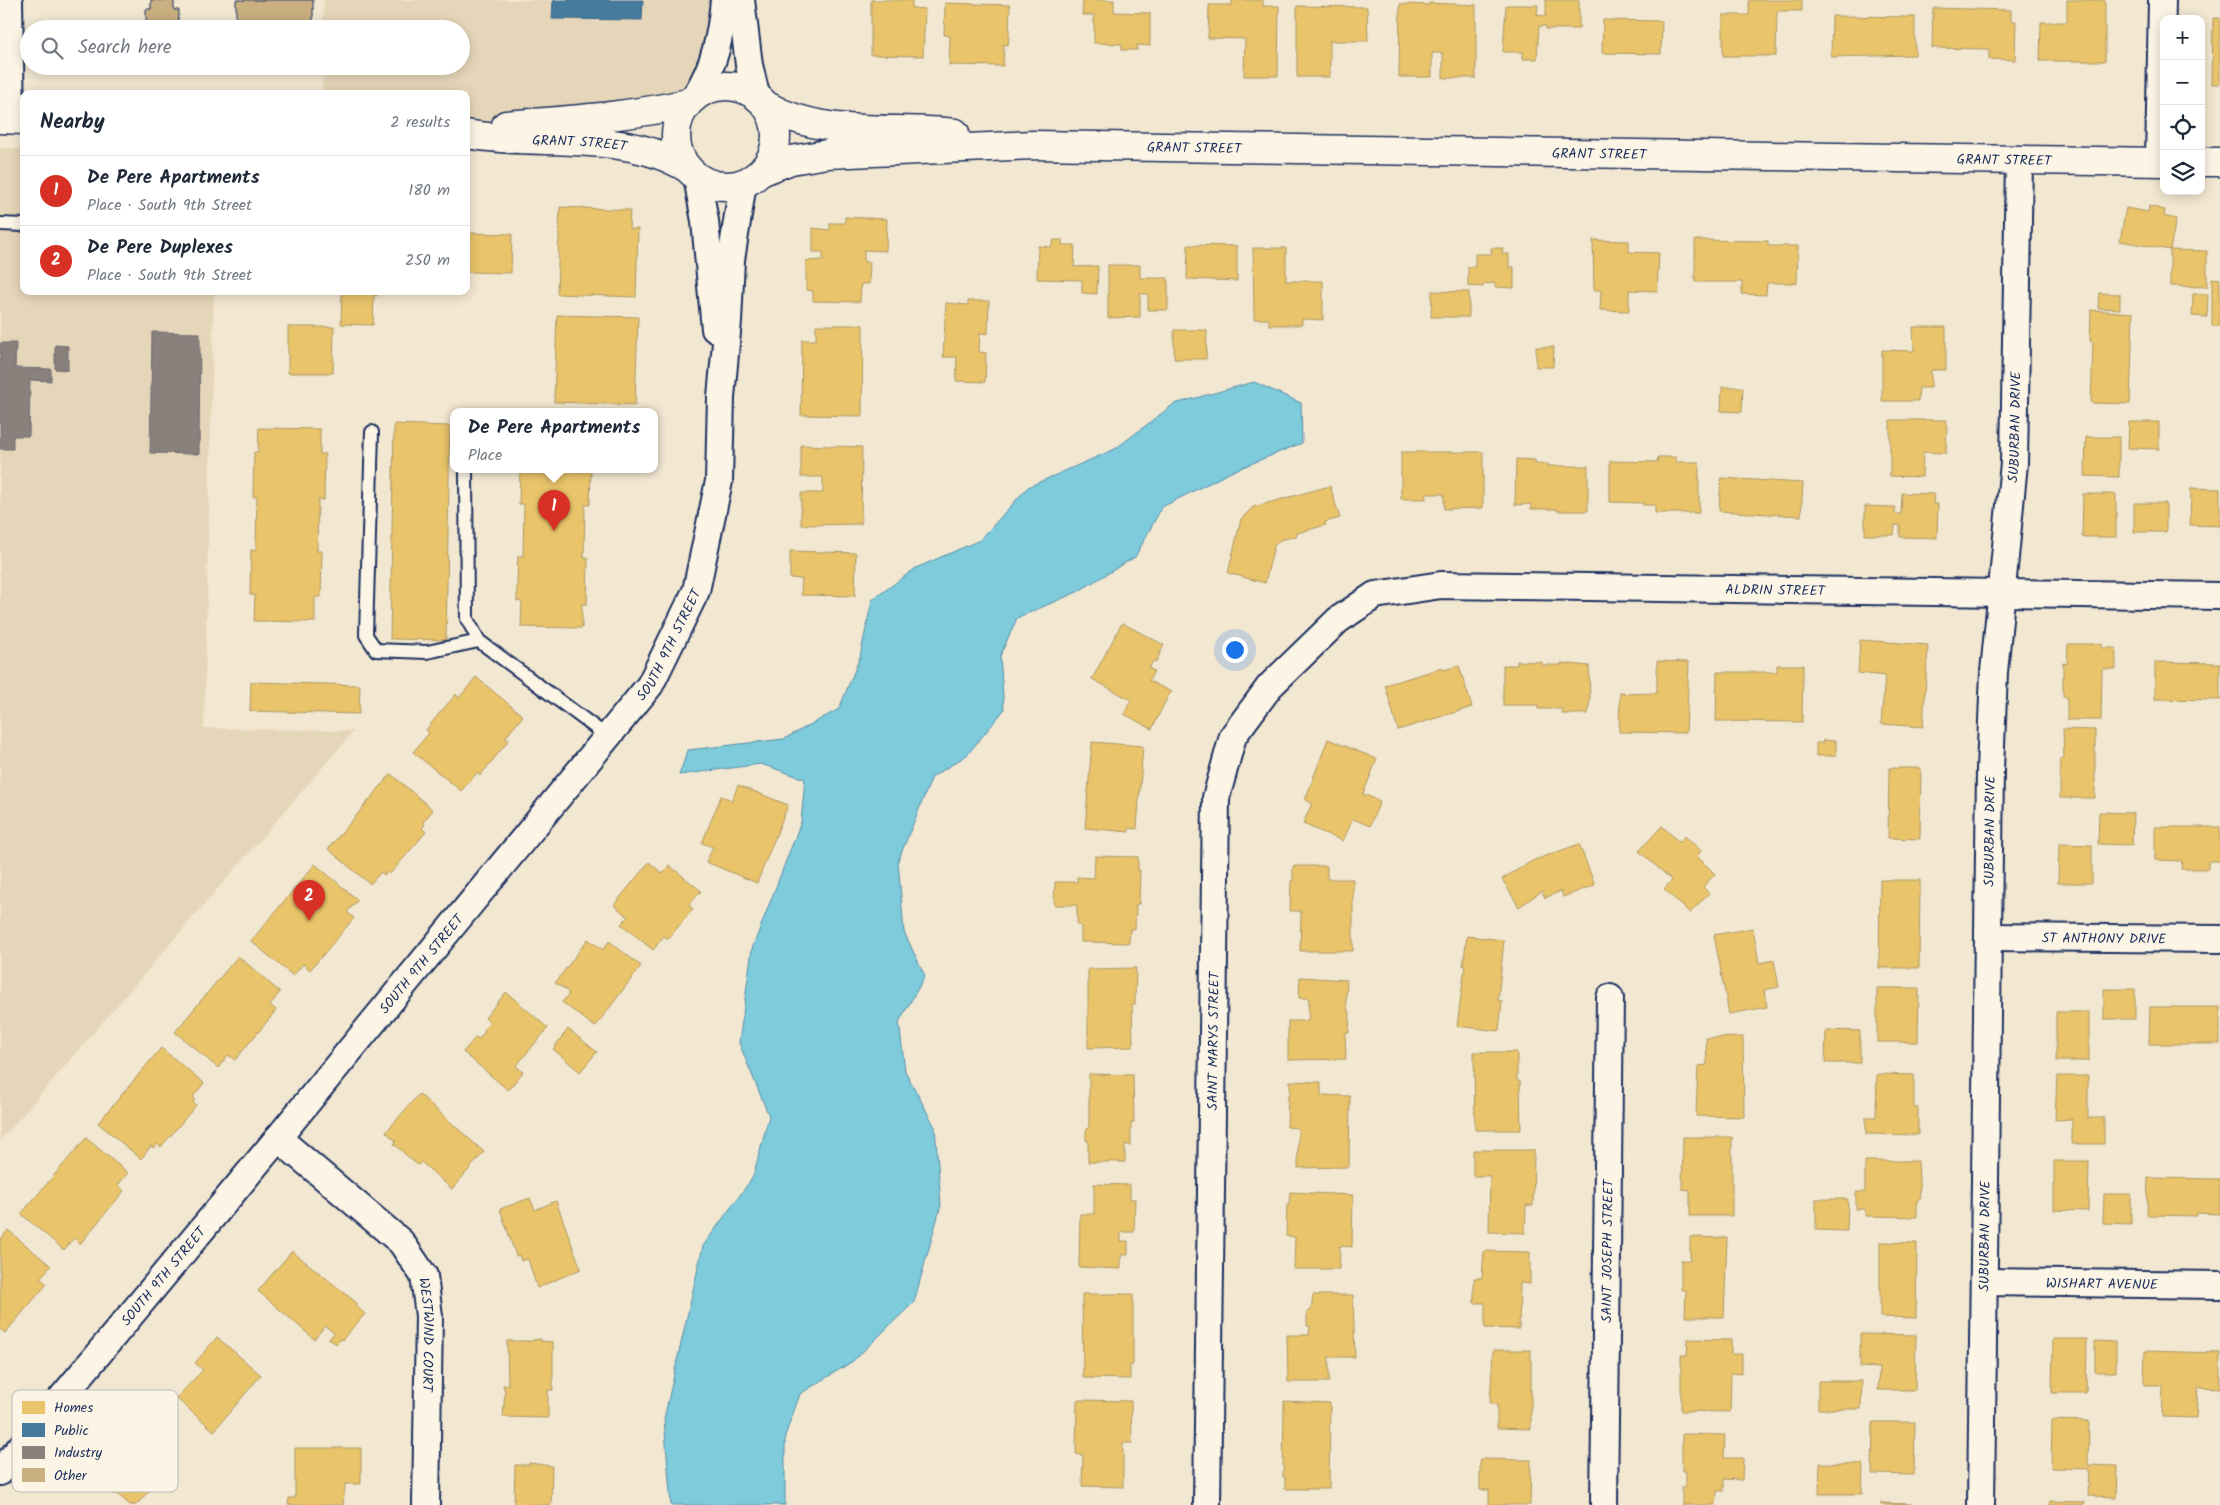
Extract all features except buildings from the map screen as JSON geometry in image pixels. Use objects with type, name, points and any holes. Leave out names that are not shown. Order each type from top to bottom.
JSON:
[{"type":"street","points":[[9,0],[11,120]]},
{"type":"street","points":[[692,173],[678,150],[676,128],[680,115],[708,76],[716,54],[724,0]]},
{"type":"street","points":[[741,0],[749,64],[762,100],[774,117],[777,141],[772,157],[753,177]]},
{"type":"street","points":[[2161,150],[2162,0]]},
{"type":"street","name":"GRANT STREET","points":[[470,128],[600,117],[646,111],[692,99],[712,87],[729,85],[744,88],[781,114],[797,119],[834,126],[924,130],[1033,145]]},
{"type":"street","name":"GRANT STREET","points":[[470,135],[503,139],[629,146],[670,157],[692,173],[712,184],[728,186],[791,160],[827,154],[1033,145],[2160,162]]},
{"type":"street","name":"SUBURBAN DRIVE","points":[[1982,1505],[1990,770],[1994,672],[2014,463],[2019,160]]},
{"type":"street","points":[[2205,162],[2220,162]]},
{"type":"street","name":"SOUTH 9TH STREET","points":[[692,173],[705,221],[721,397]]},
{"type":"street","name":"SOUTH 9TH STREET","points":[[68,1390],[650,685],[696,591],[719,481],[721,397],[731,260],[753,177]]},
{"type":"street","name":"ALDRIN STREET","points":[[1338,620],[1375,595],[1441,585],[2220,596]]},
{"type":"street","name":"SAINT MARYS STREET","points":[[1207,1505],[1216,798],[1234,736],[1270,686],[1338,620]]},
{"type":"street","name":"ST ANTHONY DRIVE","points":[[1988,936],[2220,939]]},
{"type":"street","name":"SAINT JOSEPH STREET","points":[[1604,1505],[1610,998]]},
{"type":"street","name":"WESTWIND COURT","points":[[278,1138],[401,1242],[424,1276],[429,1316],[426,1505]]},
{"type":"street","name":"WISHART AVENUE","points":[[1984,1282],[2220,1285]]},
{"type":"street","name":"SOUTH 9TH STREET","points":[[0,1472],[12,1458]]},
{"type":"lane","points":[[0,224],[20,225]]},
{"type":"lane","points":[[372,432],[366,635],[376,650],[427,652],[479,641]]},
{"type":"lane","points":[[466,473],[467,619],[479,641],[608,737]]},
{"type":"shaded area","points":[[324,0],[731,0],[708,76],[654,117],[470,132],[470,90],[322,90],[323,75],[470,75],[470,20],[323,20]]},
{"type":"shaded area","points":[[0,148],[20,149],[20,295],[214,295],[204,728],[354,731],[0,1141]]},
{"type":"water","points":[[1254,382],[1301,403],[1302,443],[1233,471],[1162,507],[1135,557],[1077,592],[1017,618],[1000,656],[1004,710],[967,755],[932,777],[898,861],[904,932],[925,976],[899,1022],[905,1071],[935,1127],[941,1205],[914,1302],[853,1361],[800,1394],[785,1436],[785,1505],[671,1505],[664,1419],[703,1246],[753,1177],[769,1116],[739,1043],[752,949],[801,822],[805,779],[761,764],[679,775],[688,750],[784,739],[839,709],[860,657],[872,600],[916,568],[980,540],[1028,487],[1115,449],[1174,404]]},
{"type":"place","name":"De Pere Apartments","points":[[554,531]]},
{"type":"place","name":"De Pere Duplexes","points":[[309,921]]}]
